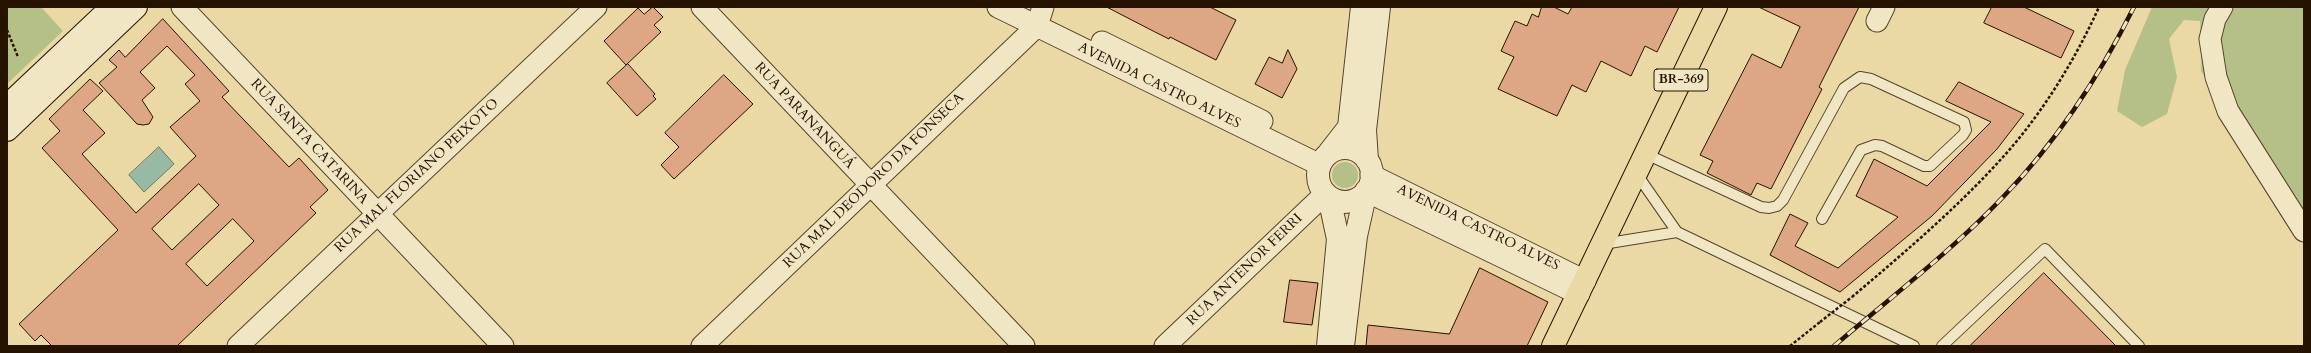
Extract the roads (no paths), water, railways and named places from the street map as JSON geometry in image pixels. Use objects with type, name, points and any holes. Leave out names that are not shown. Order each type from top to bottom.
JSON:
[{"type":"main road","name":"BR-369","points":[[1553,346],[1604,244],[1636,173],[1716,7]]},
{"type":"street","points":[[7,106],[112,7]]},
{"type":"street","points":[[7,130],[136,7]]},
{"type":"street","name":"RUA SANTA CATARINA","points":[[182,7],[503,346]]},
{"type":"street","name":"RUA MAL FLORIANO PEIXOTO","points":[[238,346],[596,7]]},
{"type":"street","name":"RUA PARANANGUÁ","points":[[702,7],[870,186],[1024,346]]},
{"type":"street","name":"AVENIDA CASTRO ALVES","points":[[998,7],[1038,13],[1184,90],[1324,159]]},
{"type":"street","points":[[1328,346],[1338,239],[1327,195],[1318,180],[1324,159],[1349,127],[1362,7]]},
{"type":"street","points":[[1343,346],[1356,236],[1368,175],[1365,130],[1379,7]]},
{"type":"street","points":[[2222,7],[2215,19],[2210,39],[2216,77],[2228,111],[2304,231]]},
{"type":"street","name":"RUA MAL DEODORO DA FONSECA","points":[[702,346],[870,186],[1038,13]]},
{"type":"street","points":[[1324,159],[1338,149],[1349,149],[1359,152],[1368,175],[1359,198],[1349,202],[1338,201],[1327,195]]},
{"type":"street","name":"AVENIDA CASTRO ALVES","points":[[1368,175],[1582,287]]},
{"type":"street","name":"RUA ANTENOR FERRI","points":[[1165,346],[1327,195]]},
{"type":"lane","points":[[1646,154],[1761,207],[1769,208],[1776,206],[1784,200],[1844,88],[1860,78],[1871,79],[1964,122],[1966,130],[1930,166],[1924,166],[1882,146],[1875,145],[1861,150],[1822,219]]},
{"type":"lane","points":[[1636,173],[1677,232],[1914,346]]},
{"type":"lane","points":[[1604,244],[1677,232]]},
{"type":"lane","points":[[1942,346],[2044,249],[2139,346]]},
{"type":"railway","points":[[1834,346],[1964,236],[2023,175],[2042,153],[2092,82],[2134,7]]}]
